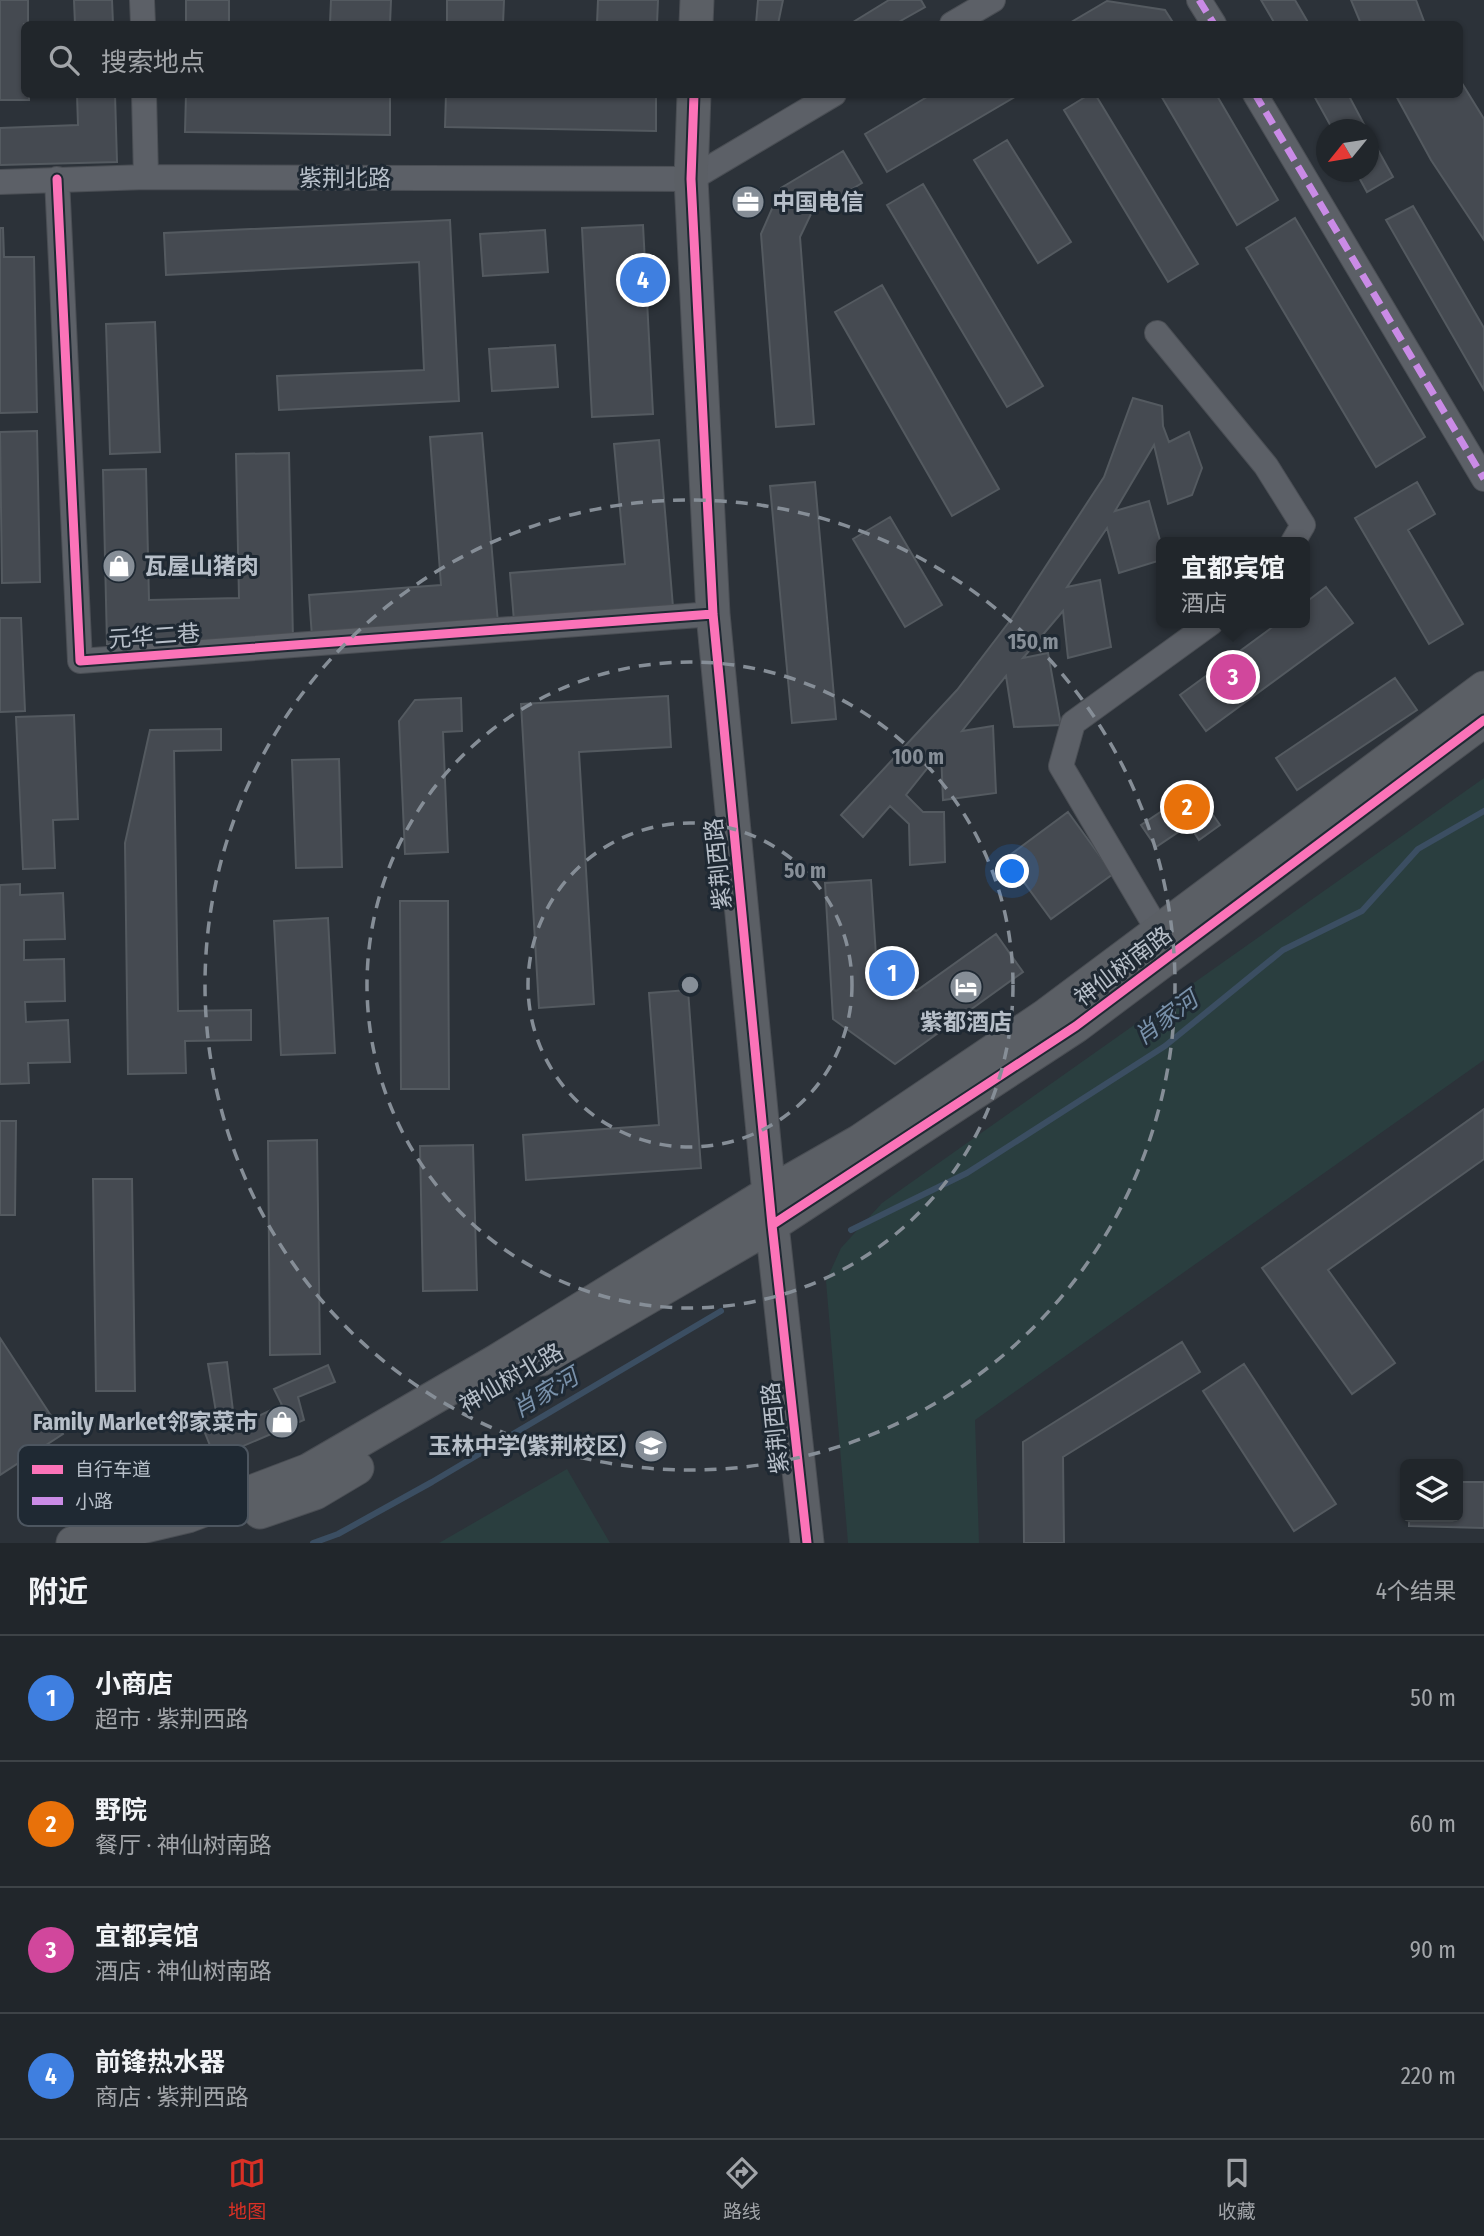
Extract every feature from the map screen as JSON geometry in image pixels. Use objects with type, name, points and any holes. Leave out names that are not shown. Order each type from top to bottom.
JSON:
[{"type":"main road","points":[[696,21],[697,0]]},
{"type":"main road","name":"紫荆西路","points":[[694,98],[691,179],[713,614],[771,1209],[807,1543]]},
{"type":"main road","points":[[1165,942],[1484,688]]},
{"type":"main road","name":"神仙树南路","points":[[771,1209],[1076,1026],[1165,942],[1484,720]]},
{"type":"main road","points":[[248,1493],[309,1470],[495,1362],[771,1209]]},
{"type":"main road","name":"神仙树北路","points":[[248,1516],[315,1493],[771,1209]]},
{"type":"main road","points":[[73,1543],[145,1526]]},
{"type":"main road","name":"神仙树北路","points":[[164,1543],[220,1526]]},
{"type":"street","points":[[142,0],[143,21]]},
{"type":"street","points":[[956,21],[993,0]]},
{"type":"street","points":[[1199,0],[1212,21]]},
{"type":"street","points":[[144,98],[146,177]]},
{"type":"street","points":[[691,179],[827,98]]},
{"type":"street","points":[[1257,98],[1484,479]]},
{"type":"street","name":"紫荆北路","points":[[0,182],[146,177],[691,179]]},
{"type":"street","name":"元华二巷","points":[[57,179],[80,661],[713,614]]},
{"type":"street","points":[[1157,333],[1266,466],[1303,525],[1296,537]]},
{"type":"street","points":[[1165,942],[1061,766],[1073,723],[1205,628]]},
{"type":"green space","points":[[1484,778],[1484,1060],[975,1420],[979,1543],[848,1543],[826,1281],[841,1248],[882,1203]]},
{"type":"green space","points":[[567,1469],[610,1543],[439,1543]]},
{"type":"building","points":[[0,0],[28,0],[28,21],[21,21],[21,98],[29,100],[0,100]]},
{"type":"building","points":[[74,0],[112,0],[113,21],[75,21]]},
{"type":"building","points":[[186,0],[229,0],[229,21],[186,21]]},
{"type":"building","points":[[331,0],[391,0],[390,21],[330,21]]},
{"type":"building","points":[[447,0],[504,0],[503,21],[447,21]]},
{"type":"building","points":[[598,0],[658,0],[657,21],[597,21]]},
{"type":"building","points":[[758,0],[783,0],[779,21],[756,21]]},
{"type":"building","points":[[889,0],[921,0],[925,7],[900,21],[855,21]]},
{"type":"building","points":[[1261,0],[1295,0],[1307,21],[1273,21]]},
{"type":"building","points":[[1351,0],[1416,0],[1424,21],[1360,21]]},
{"type":"building","points":[[1107,1],[1165,10],[1172,21],[1073,21]]},
{"type":"building","points":[[1463,85],[1484,119],[1484,240],[1431,160],[1397,98],[1463,98]]},
{"type":"building","points":[[77,98],[115,98],[117,162],[0,165],[0,128],[78,125]]},
{"type":"building","points":[[186,98],[390,98],[390,135],[185,132]]},
{"type":"building","points":[[446,98],[656,98],[656,131],[445,127]]},
{"type":"building","points":[[925,98],[1013,98],[887,172],[865,134]]},
{"type":"building","points":[[1084,98],[1097,98],[1198,264],[1168,282],[1064,110]]},
{"type":"building","points":[[1162,98],[1218,98],[1278,200],[1237,225]]},
{"type":"building","points":[[1315,98],[1350,98],[1361,119],[1327,119]]},
{"type":"building","points":[[1007,140],[1071,242],[1038,263],[974,160]]},
{"type":"building","points":[[843,151],[862,183],[811,214],[800,237],[814,424],[776,427],[761,234],[781,188]]},
{"type":"building","points":[[1379,152],[1393,177],[1367,192],[1362,182],[1379,182]]},
{"type":"building","points":[[923,184],[1043,386],[1007,407],[887,205]]},
{"type":"building","points":[[1413,206],[1484,328],[1484,390],[1386,220]]},
{"type":"building","points":[[1295,218],[1425,437],[1376,467],[1246,248]]},
{"type":"building","points":[[450,220],[459,401],[279,410],[277,376],[424,370],[419,262],[166,275],[164,233]]},
{"type":"building","points":[[643,225],[653,414],[592,417],[582,228]]},
{"type":"building","points":[[0,228],[3,228],[4,257],[34,257],[37,412],[0,413]]},
{"type":"building","points":[[545,230],[548,272],[483,276],[480,234]]},
{"type":"building","points":[[882,285],[999,489],[952,516],[835,312]]},
{"type":"building","points":[[155,322],[160,452],[110,454],[106,324]]},
{"type":"building","points":[[555,345],[558,387],[492,391],[489,349]]},
{"type":"building","points":[[1133,398],[1162,406],[1163,426],[1169,442],[1189,432],[1202,468],[1192,495],[1168,504],[1154,445],[1115,511],[1149,501],[1159,537],[1156,537],[1156,562],[1119,573],[1107,528],[1067,587],[1100,580],[1111,647],[1068,658],[1063,611],[1023,658],[1048,653],[1061,725],[1014,727],[1006,676],[962,731],[993,726],[996,793],[943,800],[941,751],[906,795],[923,812],[944,812],[945,862],[910,865],[909,824],[890,806],[863,837],[841,815],[957,690],[1012,618],[1104,477]]},
{"type":"building","points":[[37,431],[40,582],[2,583],[0,432]]},
{"type":"building","points":[[482,433],[498,623],[312,637],[309,595],[441,585],[430,437]]},
{"type":"building","points":[[659,440],[673,607],[514,621],[510,573],[625,564],[614,444]]},
{"type":"building","points":[[289,453],[293,640],[107,644],[103,470],[146,469],[149,600],[239,598],[236,454]]},
{"type":"building","points":[[815,482],[836,719],[792,723],[770,486]]},
{"type":"building","points":[[1417,482],[1435,514],[1408,530],[1463,624],[1429,644],[1355,518]]},
{"type":"building","points":[[890,517],[942,605],[905,627],[853,539]]},
{"type":"building","points":[[1326,587],[1353,623],[1206,731],[1180,695],[1271,628],[1310,628],[1310,599]]},
{"type":"building","points":[[0,618],[21,618],[25,711],[0,712]]},
{"type":"building","points":[[1395,678],[1417,710],[1297,790],[1276,758]]},
{"type":"building","points":[[668,696],[671,747],[579,752],[594,1004],[539,1008],[521,704]]},
{"type":"building","points":[[461,698],[462,731],[443,732],[448,852],[405,854],[399,721],[415,700]]},
{"type":"building","points":[[74,715],[78,819],[53,820],[55,868],[23,869],[16,717]]},
{"type":"building","points":[[221,729],[221,750],[174,751],[178,1011],[251,1010],[251,1040],[185,1041],[186,1073],[128,1074],[125,843],[150,730]]},
{"type":"building","points":[[339,759],[342,867],[296,868],[292,760]]},
{"type":"building","points":[[1195,789],[1220,825],[1199,840],[1189,825],[1156,847],[1141,825]]},
{"type":"building","points":[[1068,812],[1113,874],[1051,919],[1006,858]]},
{"type":"building","points":[[871,880],[877,971],[916,991],[996,934],[1023,972],[895,1064],[833,1019],[825,883]]},
{"type":"building","points":[[20,884],[20,895],[63,893],[65,939],[24,940],[24,960],[64,959],[65,1001],[25,1002],[26,1022],[68,1020],[70,1062],[28,1063],[29,1083],[0,1084],[0,885]]},
{"type":"building","points":[[400,901],[448,901],[449,1089],[401,1089]]},
{"type":"building","points":[[328,918],[335,1053],[281,1055],[274,921]]},
{"type":"building","points":[[688,990],[701,1168],[526,1180],[523,1135],[659,1125],[649,993]]},
{"type":"building","points":[[1484,1109],[1484,1159],[1328,1270],[1395,1363],[1352,1394],[1262,1268]]},
{"type":"building","points":[[0,1121],[16,1121],[15,1215],[0,1215]]},
{"type":"building","points":[[317,1140],[320,1354],[270,1355],[268,1141]]},
{"type":"building","points":[[473,1145],[477,1290],[423,1291],[420,1146]]},
{"type":"building","points":[[93,1179],[132,1179],[135,1391],[96,1391]]},
{"type":"building","points":[[0,1338],[63,1434],[46,1445],[18,1445],[18,1463],[0,1475]]},
{"type":"building","points":[[1182,1342],[1200,1372],[1063,1457],[1064,1543],[1024,1543],[1023,1442]]},
{"type":"building","points":[[227,1362],[235,1427],[282,1405],[274,1389],[328,1365],[335,1382],[298,1397],[304,1420],[245,1445],[210,1445],[203,1428],[218,1424],[208,1364]]},
{"type":"building","points":[[1244,1364],[1336,1504],[1294,1531],[1203,1391]]},
{"type":"building","points":[[1463,1482],[1484,1482],[1484,1528],[1409,1526],[1409,1522],[1463,1522]]},
{"type":"waterway","name":"肖家河","points":[[851,1230],[967,1173],[1165,1046],[1283,950],[1362,911],[1418,849],[1484,811]]},
{"type":"waterway","name":"肖家河","points":[[313,1543],[338,1534],[432,1482],[721,1311]]},
{"type":"marked path","points":[[1199,0],[1212,21]]},
{"type":"marked path","points":[[1257,98],[1484,479]]},
{"type":"cycle path","points":[[694,98],[691,179],[713,614],[772,1225],[807,1543]]},
{"type":"cycle path","points":[[57,179],[80,661],[713,614]]},
{"type":"cycle path","points":[[772,1225],[1076,1026],[1484,720]]},
{"type":"place","name":"中国电信","points":[[748,202]]},
{"type":"place","name":"前锋热水器","points":[[643,280]]},
{"type":"place","name":"瓦屋山猪肉","points":[[119,566]]},
{"type":"place","name":"宜都宾馆","points":[[1233,677]]},
{"type":"place","name":"野院","points":[[1187,807]]},
{"type":"place","name":"小商店","points":[[892,973]]},
{"type":"place","name":"紫都酒店","points":[[966,987]]},
{"type":"place","name":"Family Market邻家菜市","points":[[282,1422]]},
{"type":"place","name":"玉林中学(紫荆校区)","points":[[651,1446]]}]
